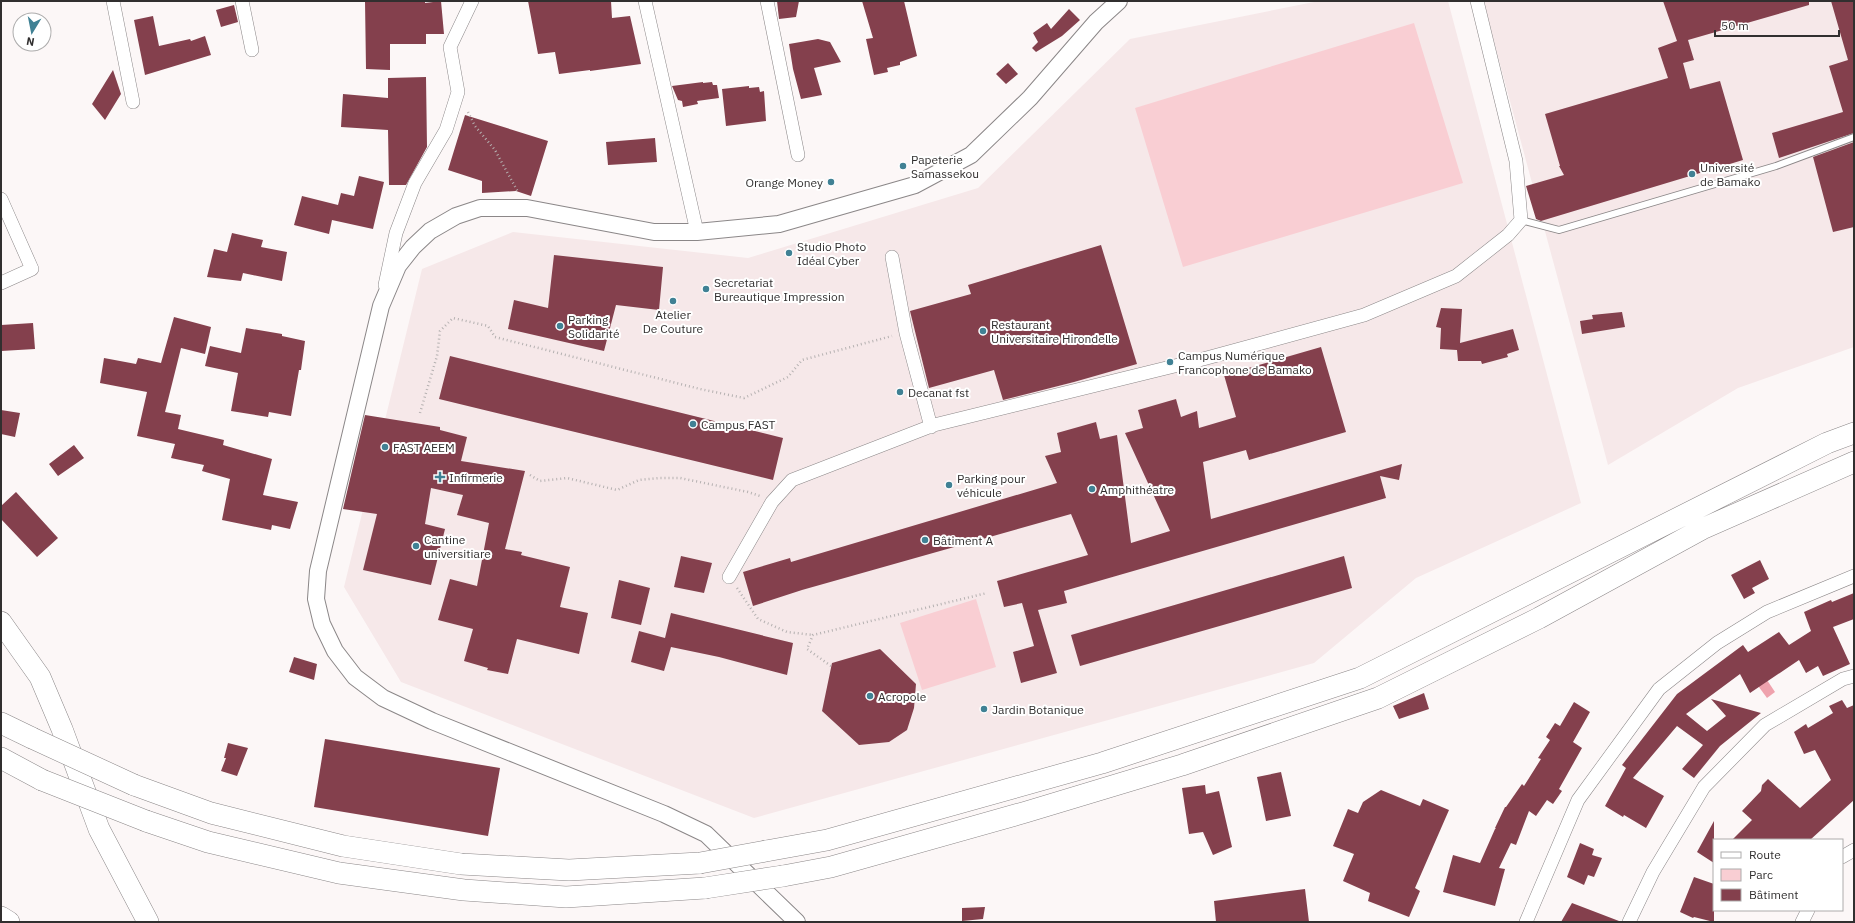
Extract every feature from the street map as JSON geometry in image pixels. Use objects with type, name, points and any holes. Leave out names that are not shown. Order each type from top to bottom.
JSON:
[{"type":"highway","points":[[1,722],[134,785],[211,813],[335,844],[461,864],[569,870],[700,863],[826,840],[1102,763],[1360,678],[1827,443],[1854,433]]},
{"type":"highway","points":[[1,758],[42,780],[146,822],[208,842],[339,873],[464,890],[566,897],[705,888],[783,876],[831,867],[1026,812],[1182,765],[1378,698],[1539,618],[1702,529],[1854,462]]},
{"type":"highway","points":[[1,622],[40,677],[62,729],[99,829],[148,922]]},
{"type":"highway","points":[[1,917],[9,922]]},
{"type":"street","points":[[113,1],[133,102]]},
{"type":"street","points":[[242,1],[252,50]]},
{"type":"street","points":[[472,1],[450,47],[458,92],[446,130],[415,183],[396,233],[381,306],[318,571],[316,599],[322,624],[336,651],[355,677],[383,698],[432,721],[664,814],[706,834],[798,922]]},
{"type":"street","points":[[645,1],[697,232]]},
{"type":"street","points":[[767,1],[798,155]]},
{"type":"street","points":[[381,306],[398,266],[413,247],[430,231],[456,216],[480,208],[526,208],[654,232],[697,232],[779,224],[915,185],[971,155],[1030,98],[1096,22],[1119,1]]},
{"type":"street","points":[[729,577],[773,500],[792,480],[931,427],[1203,359],[1364,315],[1456,276],[1508,235],[1521,220],[1516,161],[1477,1]]},
{"type":"street","points":[[1,199],[32,269],[1,283]]},
{"type":"street","points":[[892,256],[906,333],[931,427]]},
{"type":"street","points":[[1526,922],[1578,800],[1659,690],[1717,643],[1766,612],[1854,576]]},
{"type":"street","points":[[1629,922],[1653,872],[1704,787],[1765,725],[1837,682],[1854,676]]},
{"type":"street","points":[[1843,856],[1854,850]]},
{"type":"street","points":[[1802,922],[1808,911]]},
{"type":"lane","points":[[1521,220],[1559,230],[1776,166],[1854,137]]},
{"type":"path","points":[[458,92],[475,126],[495,150],[526,208]]},
{"type":"path","points":[[420,413],[437,356],[440,331],[453,318],[488,326],[495,337],[700,389],[744,398],[788,377],[802,360],[828,352],[906,333]]},
{"type":"path","points":[[530,475],[540,481],[567,478],[617,490],[639,480],[680,478],[748,492],[773,500]]},
{"type":"path","points":[[729,577],[758,619],[787,632],[813,635],[987,593]]},
{"type":"path","points":[[813,635],[807,649],[831,666]]},
{"type":"shaded area","points":[[1319,1],[1448,1],[1581,503],[1416,578],[1314,663],[754,818],[401,682],[344,587],[422,269],[513,232],[748,258],[978,188],[1130,39]]},
{"type":"shaded area","name":"Université de Bamako","points":[[1483,1],[1854,1],[1854,347],[1738,388],[1608,465]]},
{"type":"shaded area","points":[[1765,677],[1775,692],[1767,698],[1756,683]]},
{"type":"green space","points":[[1414,23],[1463,183],[1183,267],[1135,108]]},
{"type":"green space","points":[[976,599],[996,667],[922,690],[900,623]]},
{"type":"building","points":[[365,1],[425,1],[425,3],[441,1],[444,34],[426,34],[426,44],[390,44],[390,70],[366,69]]},
{"type":"building","points":[[528,1],[611,1],[612,18],[630,16],[641,64],[559,74],[555,52],[538,54]]},
{"type":"building","points":[[777,1],[799,1],[796,17],[779,19]]},
{"type":"building","points":[[862,1],[904,1],[917,56],[900,62],[900,65],[887,68],[888,72],[874,75],[866,39],[873,38]]},
{"type":"building","points":[[1663,1],[1809,1],[1809,5],[1688,40],[1694,60],[1683,63],[1690,89],[1720,81],[1743,160],[1541,221],[1536,219],[1526,186],[1564,175],[1559,166],[1545,114],[1668,78],[1658,48],[1677,41]]},
{"type":"building","points":[[1831,1],[1854,1],[1854,133],[1779,158],[1772,133],[1843,112],[1829,66],[1848,60]]},
{"type":"building","points":[[234,5],[238,22],[221,27],[216,10]]},
{"type":"building","points":[[1069,9],[1080,20],[1062,36],[1036,52],[1032,48],[1038,42],[1033,33],[1047,23],[1051,29]]},
{"type":"building","points":[[153,16],[159,46],[190,39],[191,41],[205,36],[211,55],[145,75],[134,20]]},
{"type":"building","points":[[818,39],[830,42],[841,62],[814,68],[822,95],[801,99],[793,69],[789,44]]},
{"type":"building","points":[[1008,63],[1018,74],[1006,84],[996,74]]},
{"type":"building","points":[[113,70],[121,94],[105,120],[92,104]]},
{"type":"building","points":[[426,77],[427,147],[406,185],[389,185],[388,130],[341,127],[343,94],[388,98],[388,78]]},
{"type":"building","points":[[712,82],[713,85],[717,85],[719,98],[697,101],[698,104],[683,107],[682,101],[678,100],[672,86]]},
{"type":"building","points":[[749,86],[749,88],[759,87],[760,92],[764,91],[766,121],[726,126],[722,89]]},
{"type":"building","points":[[465,115],[548,141],[531,196],[516,191],[482,193],[482,181],[448,170]]},
{"type":"building","points":[[655,138],[657,162],[608,165],[606,142]]},
{"type":"building","points":[[1854,142],[1854,227],[1833,232],[1813,157]]},
{"type":"building","points":[[359,176],[384,182],[373,229],[332,220],[329,234],[294,225],[302,196],[338,205],[341,193],[354,196]]},
{"type":"building","points":[[232,233],[263,240],[261,247],[287,252],[282,281],[243,273],[241,281],[207,277],[214,249],[227,252]]},
{"type":"building","points":[[1101,245],[1137,364],[1003,400],[994,370],[929,388],[910,311],[971,294],[968,285]]},
{"type":"building","points":[[554,255],[663,267],[659,310],[616,305],[604,351],[508,329],[514,300],[548,308]]},
{"type":"building","points":[[1441,308],[1462,309],[1460,343],[1513,329],[1519,350],[1507,354],[1508,357],[1482,364],[1481,361],[1458,361],[1457,350],[1440,349],[1441,328],[1436,327]]},
{"type":"building","points":[[1622,312],[1625,327],[1582,334],[1580,321],[1593,319],[1592,315]]},
{"type":"building","points":[[174,317],[211,327],[205,354],[181,348],[165,412],[181,415],[178,429],[224,440],[223,445],[272,459],[263,495],[298,502],[290,529],[272,525],[271,530],[222,520],[230,479],[202,471],[204,465],[171,458],[175,444],[137,436],[147,392],[100,383],[104,358],[136,364],[138,358],[161,363]]},
{"type":"building","points":[[33,323],[35,349],[1,351],[1,325]]},
{"type":"building","points":[[246,328],[282,334],[282,336],[305,341],[301,370],[299,370],[291,416],[269,412],[268,417],[231,411],[238,373],[205,366],[210,346],[241,353]]},
{"type":"building","points":[[1321,347],[1346,432],[1249,460],[1246,450],[1203,462],[1211,519],[1402,464],[1399,480],[1380,476],[1386,498],[1064,591],[1067,603],[1038,610],[1057,673],[1021,683],[1013,652],[1034,646],[1022,603],[1004,607],[997,581],[1088,555],[1071,514],[802,590],[753,606],[743,572],[790,558],[791,562],[1057,483],[1045,456],[1061,452],[1057,433],[1096,422],[1100,439],[1117,435],[1131,543],[1170,531],[1125,433],[1143,428],[1138,410],[1176,399],[1181,417],[1197,411],[1199,428],[1236,417],[1224,375]]},
{"type":"building","points":[[450,356],[783,438],[773,480],[439,399]]},
{"type":"building","points":[[1,410],[20,413],[15,437],[1,434]]},
{"type":"building","points":[[365,415],[440,427],[440,430],[467,437],[461,461],[525,471],[505,549],[522,552],[521,555],[570,567],[560,607],[588,613],[579,654],[517,639],[508,674],[487,670],[488,668],[464,661],[473,629],[438,620],[450,579],[477,586],[489,523],[457,515],[463,495],[431,488],[425,524],[445,529],[431,585],[363,570],[377,514],[343,509]]},
{"type":"building","points":[[74,445],[84,458],[58,476],[49,464]]},
{"type":"building","points":[[16,492],[58,538],[37,557],[1,519],[1,506]]},
{"type":"building","points":[[681,556],[712,563],[704,593],[674,587]]},
{"type":"building","points":[[1344,556],[1352,588],[1080,666],[1071,635]]},
{"type":"building","points":[[1760,560],[1769,579],[1752,588],[1755,593],[1744,599],[1731,575]]},
{"type":"building","points":[[619,580],[650,588],[641,625],[611,618]]},
{"type":"building","points":[[1854,593],[1854,619],[1833,627],[1850,664],[1823,676],[1818,666],[1806,673],[1799,660],[1750,693],[1740,674],[1686,714],[1707,731],[1726,716],[1711,699],[1761,713],[1720,746],[1694,778],[1682,769],[1703,745],[1677,726],[1633,778],[1664,796],[1646,828],[1605,806],[1626,768],[1622,765],[1677,694],[1743,645],[1748,652],[1779,632],[1789,645],[1811,631],[1804,612],[1831,600],[1832,602]]},
{"type":"building","points":[[671,613],[793,643],[787,675],[719,657],[671,647],[664,671],[631,662],[639,631],[665,638]]},
{"type":"building","name":"Acropole","points":[[880,649],[916,684],[914,708],[907,730],[889,742],[859,745],[822,711],[832,663]]},
{"type":"building","points":[[294,657],[317,664],[314,680],[289,672]]},
{"type":"building","points":[[1424,693],[1429,709],[1399,719],[1393,706]]},
{"type":"building","points":[[1842,700],[1847,708],[1854,705],[1854,800],[1811,839],[1733,839],[1752,820],[1742,811],[1761,791],[1762,785],[1768,779],[1800,808],[1831,780],[1815,750],[1804,754],[1794,732],[1806,724],[1808,728],[1833,713],[1829,706]]},
{"type":"building","points":[[1574,702],[1590,712],[1573,742],[1582,748],[1559,789],[1562,791],[1553,804],[1547,800],[1536,816],[1529,811],[1516,845],[1511,843],[1499,868],[1505,869],[1495,906],[1443,892],[1453,855],[1480,863],[1505,807],[1522,784],[1524,786],[1541,759],[1538,758],[1550,740],[1546,737],[1555,723],[1560,726]]},
{"type":"building","points":[[325,739],[500,768],[488,836],[314,807]]},
{"type":"building","points":[[228,743],[248,748],[237,776],[221,771],[226,758],[224,758]]},
{"type":"building","points":[[1281,772],[1291,816],[1266,821],[1257,777]]},
{"type":"building","points":[[1205,785],[1206,794],[1219,791],[1232,847],[1213,855],[1203,832],[1189,834],[1182,788]]},
{"type":"building","points":[[1381,790],[1420,806],[1423,799],[1449,810],[1415,888],[1420,891],[1409,917],[1368,901],[1370,893],[1343,881],[1354,854],[1333,846],[1348,809],[1358,813],[1363,802]]},
{"type":"building","points":[[1714,821],[1713,862],[1697,852]]},
{"type":"building","points":[[1580,843],[1594,849],[1592,855],[1602,858],[1594,877],[1588,875],[1584,885],[1567,877]]},
{"type":"building","points":[[1694,877],[1713,884],[1714,922],[1693,918],[1680,912]]},
{"type":"building","points":[[1305,889],[1309,922],[1216,922],[1214,901]]},
{"type":"building","points":[[1572,903],[1619,921],[1619,922],[1561,922]]},
{"type":"building","points":[[985,907],[983,919],[962,921],[962,908]]},
{"type":"place","name":"Papeterie Samassekou","points":[[903,166]]},
{"type":"place","name":"Université de Bamako","points":[[1692,174]]},
{"type":"place","name":"Orange Money","points":[[831,182]]},
{"type":"place","name":"Studio Photo Idéal Cyber","points":[[789,253]]},
{"type":"place","name":"Secretariat Bureautique Impression","points":[[706,289]]},
{"type":"place","name":"Atelier De Couture","points":[[673,301]]},
{"type":"place","name":"Parking Solidarité","points":[[560,326]]},
{"type":"place","name":"Restaurant Universitaire Hirondelle","points":[[983,331]]},
{"type":"place","name":"Campus Numérique Francophone de Bamako","points":[[1170,362]]},
{"type":"place","name":"Decanat fst","points":[[900,392]]},
{"type":"place","name":"Campus FAST","points":[[693,424]]},
{"type":"place","name":"FAST AEEM","points":[[385,447]]},
{"type":"place","name":"Infirmerie","points":[[440,477]]},
{"type":"place","name":"Parking pour véhicule","points":[[949,485]]},
{"type":"place","name":"Amphithéatre","points":[[1092,489]]},
{"type":"place","name":"Bâtiment A","points":[[925,540]]},
{"type":"place","name":"Cantine universitiare","points":[[416,546]]},
{"type":"place","name":"Acropole","points":[[870,696]]},
{"type":"place","name":"Jardin Botanique","points":[[984,709]]}]
